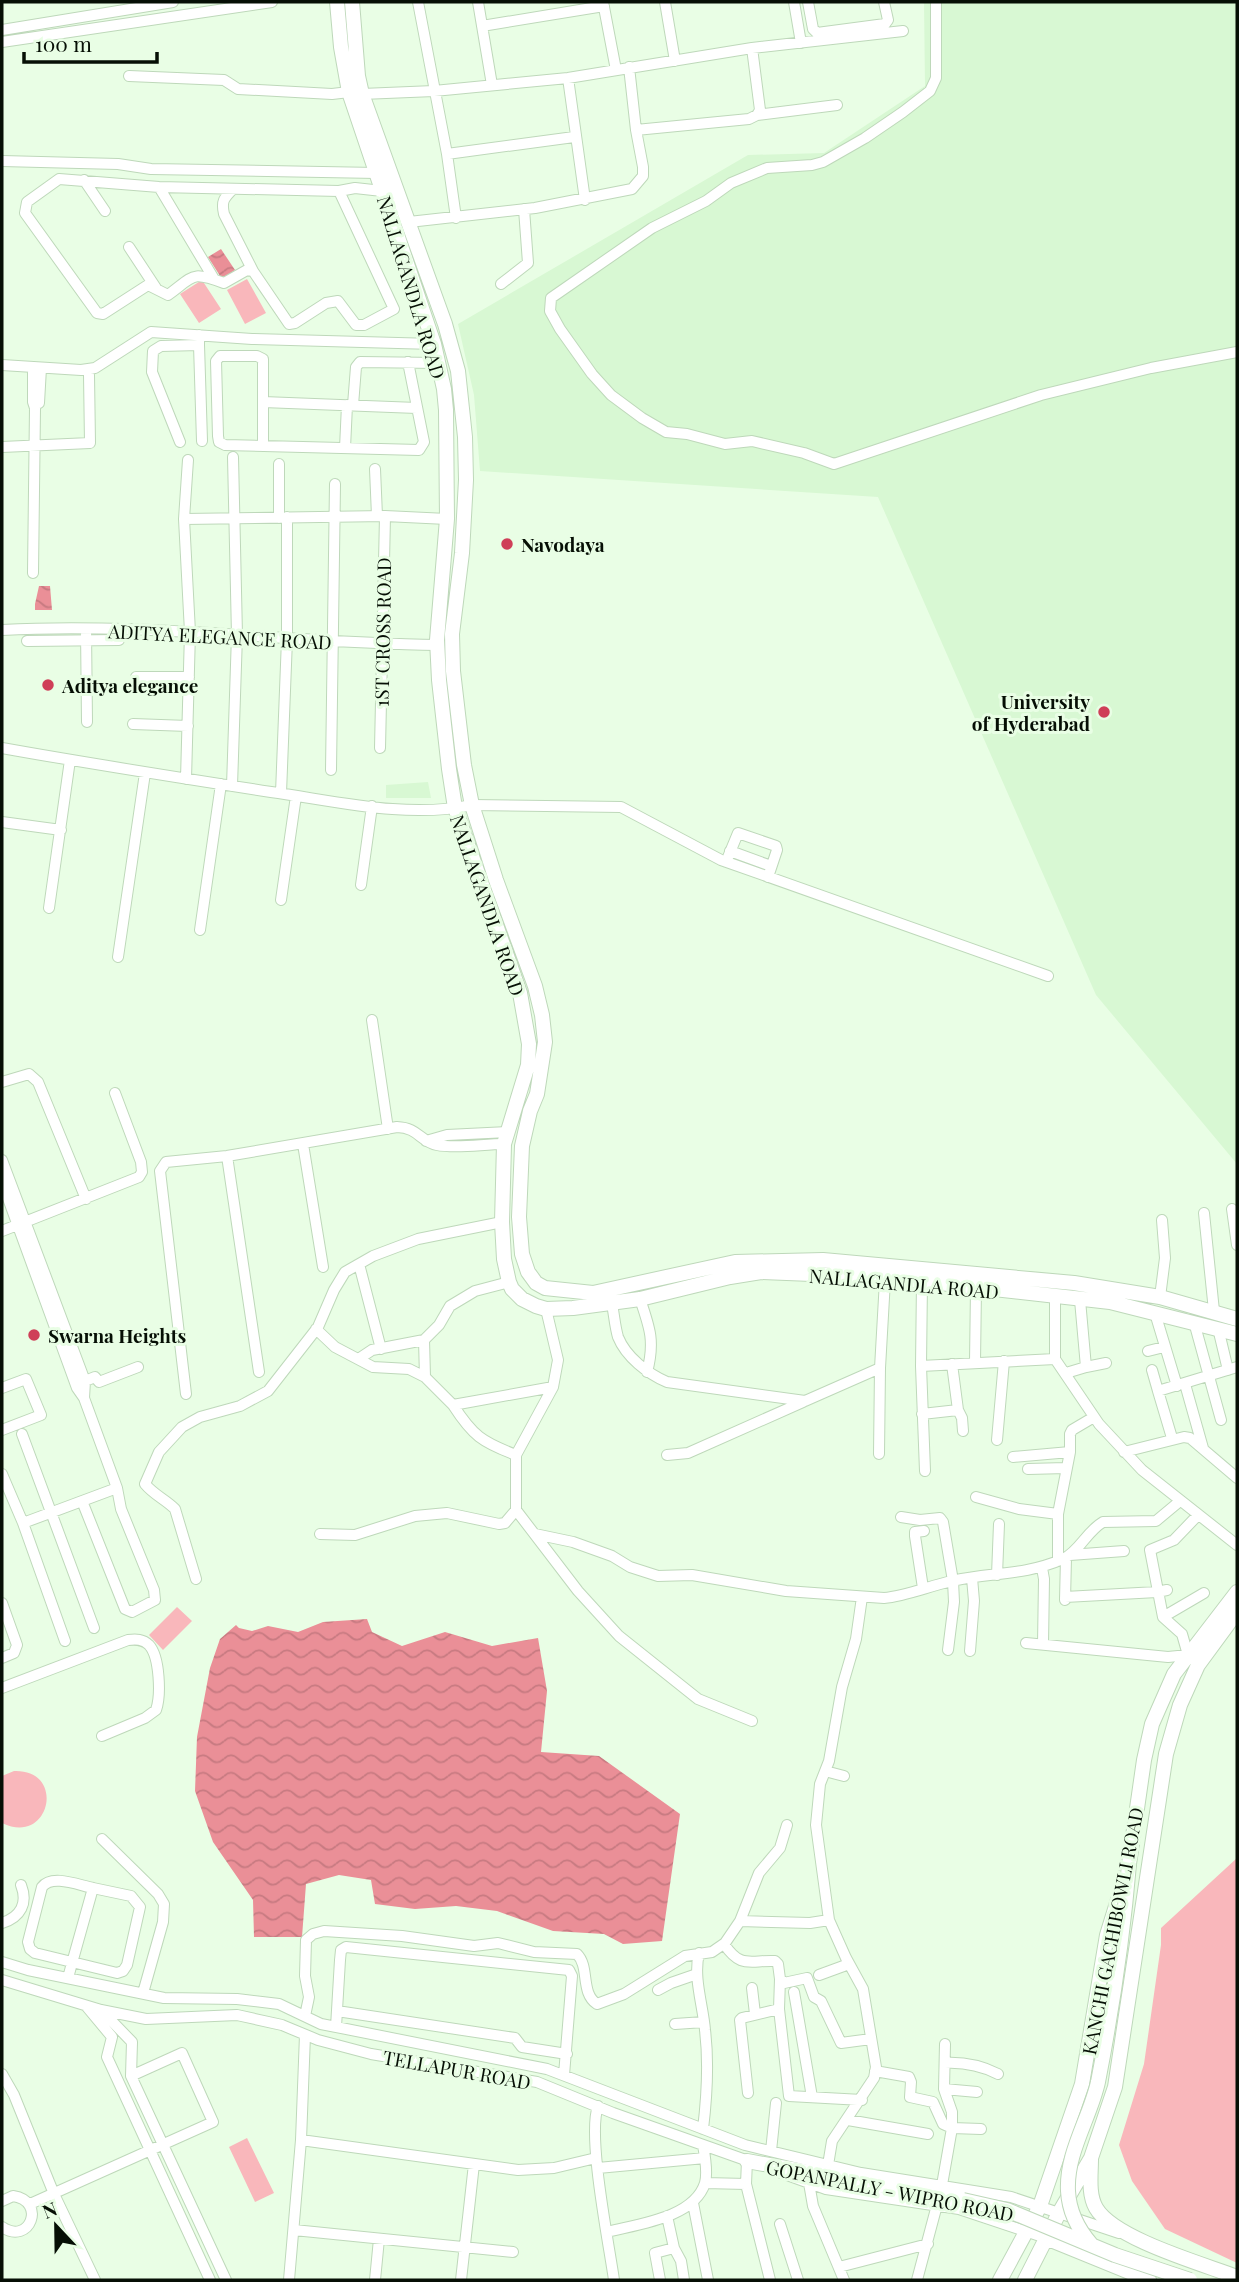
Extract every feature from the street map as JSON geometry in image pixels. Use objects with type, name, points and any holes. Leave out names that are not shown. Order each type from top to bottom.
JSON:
[{"type":"main road","name":"NALLAGANDLA ROAD","points":[[337,2],[341,47],[377,173],[434,344],[446,410],[446,519],[438,645],[439,680],[455,808],[520,993],[529,1044],[528,1065],[506,1138],[502,1222],[509,1282]]},
{"type":"main road","name":"NALLAGANDLA ROAD","points":[[352,2],[358,76],[356,93],[409,222],[445,324],[458,371],[463,407],[466,492],[463,553],[452,634],[453,671],[461,738],[472,805],[535,986],[545,1042],[537,1094],[530,1111],[522,1151],[519,1217],[522,1254],[528,1272],[536,1283],[545,1288],[593,1293],[729,1270],[922,1281],[1110,1302],[1237,1334]]},
{"type":"main road","name":"NALLAGANDLA ROAD","points":[[546,1309],[640,1299],[772,1259],[834,1261],[1074,1283],[1160,1297],[1237,1319]]},
{"type":"main road","points":[[509,1282],[522,1299],[546,1309]]},
{"type":"main road","name":"KANCHI GACHIBOWLI ROAD","points":[[1000,2280],[1040,2206],[1082,2084],[1107,1935],[1129,1864],[1149,1734],[1174,1674],[1237,1592]]},
{"type":"main road","name":"KANCHI GACHIBOWLI ROAD","points":[[1025,2280],[1091,2158],[1115,2088],[1166,1754],[1180,1705],[1198,1665],[1237,1612]]},
{"type":"main road","points":[[1090,2244],[1074,2219],[1068,2182],[1071,2163],[1097,2086],[1122,1945],[1129,1864]]},
{"type":"main road","points":[[1091,2158],[1092,2195],[1100,2214],[1128,2236],[1237,2277]]},
{"type":"main road","name":"GOPANPALLY - WIPRO ROAD","points":[[747,2161],[1007,2210],[1090,2244],[1190,2280]]},
{"type":"main road","points":[[1046,2238],[1149,2280]]},
{"type":"street","points":[[2,30],[173,2]]},
{"type":"street","points":[[2,42],[272,2]]},
{"type":"street","points":[[418,2],[447,154],[456,218]]},
{"type":"street","points":[[478,2],[492,85]]},
{"type":"street","points":[[667,2],[675,61]]},
{"type":"street","points":[[794,2],[801,43]]},
{"type":"street","points":[[808,2],[813,29],[817,33],[885,24],[888,20],[884,2]]},
{"type":"street","points":[[936,2],[936,78],[930,91],[903,112],[823,162],[767,168],[731,183],[706,201],[652,228],[551,298],[550,311],[559,329],[592,374],[611,396],[666,432],[687,434],[725,444],[752,440],[804,453],[834,464],[1041,395],[1151,368],[1237,352]]},
{"type":"street","points":[[482,26],[604,4],[616,69]]},
{"type":"street","points":[[129,76],[223,80],[238,89],[332,94],[434,91],[568,78],[752,48],[904,31]]},
{"type":"street","points":[[752,48],[760,110],[757,115]]},
{"type":"street","points":[[409,222],[524,209],[632,189],[643,176],[643,167],[629,67]]},
{"type":"street","points":[[568,78],[584,200]]},
{"type":"street","points":[[636,130],[750,119],[757,115],[836,105]]},
{"type":"street","points":[[447,154],[574,137]]},
{"type":"street","points":[[2,161],[117,164],[150,169],[377,173]]},
{"type":"street","points":[[253,271],[247,270],[224,283],[202,275],[194,276],[168,295],[148,285],[103,314],[97,313],[25,213],[27,202],[59,179],[159,187],[339,191],[355,188],[383,191]]},
{"type":"street","points":[[84,180],[105,211]]},
{"type":"street","points":[[159,187],[214,279]]},
{"type":"street","points":[[233,189],[223,198],[221,204],[224,214],[253,271],[289,324],[326,303],[338,301],[356,325],[364,325],[394,309],[339,191]]},
{"type":"street","points":[[501,284],[528,264],[524,209]]},
{"type":"street","points":[[129,247],[158,291]]},
{"type":"street","points":[[2,365],[81,370],[96,368],[151,332],[199,340],[434,344]]},
{"type":"street","points":[[199,340],[202,440]]},
{"type":"street","points":[[180,442],[152,372],[153,351],[161,346],[199,340]]},
{"type":"street","points":[[263,446],[261,357],[224,355],[218,358],[219,442],[225,445],[263,446],[345,448],[419,450],[424,442],[408,362]]},
{"type":"street","points":[[345,448],[356,367],[360,362],[438,363]]},
{"type":"street","points":[[33,573],[33,402],[37,367]]},
{"type":"street","points":[[2,447],[90,443],[89,375]]},
{"type":"street","points":[[263,401],[417,408]]},
{"type":"street","points":[[430,445],[446,445]]},
{"type":"street","points":[[200,930],[226,785],[237,635],[233,457]]},
{"type":"street","points":[[186,779],[190,632],[184,519],[188,460]]},
{"type":"street","points":[[279,464],[287,639],[281,793]]},
{"type":"street","name":"1ST CROSS ROAD","points":[[375,469],[381,516],[380,748]]},
{"type":"street","points":[[331,771],[335,484]]},
{"type":"street","points":[[184,519],[381,516],[446,519]]},
{"type":"street","name":"ADITYA ELEGANCE ROAD","points":[[2,630],[83,635],[190,632],[333,642],[438,645]]},
{"type":"street","points":[[83,635],[86,722]]},
{"type":"street","points":[[27,641],[83,635],[120,640]]},
{"type":"street","points":[[136,677],[189,677]]},
{"type":"street","points":[[133,724],[188,726]]},
{"type":"street","points":[[2,748],[145,773],[372,806],[621,807],[728,857],[1048,976]]},
{"type":"street","points":[[49,908],[70,761]]},
{"type":"street","points":[[118,957],[145,773]]},
{"type":"street","points":[[281,900],[296,796]]},
{"type":"street","points":[[361,885],[372,806]]},
{"type":"street","points":[[2,822],[61,830]]},
{"type":"street","points":[[728,857],[738,833],[776,846],[770,871]]},
{"type":"street","points":[[372,1020],[388,1129]]},
{"type":"street","points":[[2,1082],[29,1074],[38,1082],[86,1199]]},
{"type":"street","points":[[2,1231],[133,1181],[142,1172],[115,1093]]},
{"type":"street","points":[[186,1394],[160,1171],[166,1162],[227,1156],[397,1127],[413,1129],[426,1141],[440,1145],[506,1138]]},
{"type":"street","points":[[303,1144],[323,1267]]},
{"type":"street","points":[[227,1156],[259,1372]]},
{"type":"street","points":[[2,1160],[77,1388],[84,1398],[117,1488],[121,1509],[156,1596],[148,1605],[132,1612],[125,1609],[82,1501]]},
{"type":"street","points":[[2,1184],[85,1366],[84,1398]]},
{"type":"street","points":[[1232,1209],[1237,1245]]},
{"type":"street","points":[[1204,1213],[1214,1311]]},
{"type":"street","points":[[1160,1297],[1165,1258],[1162,1220]]},
{"type":"street","points":[[196,1579],[175,1509],[167,1500],[153,1494],[145,1484],[159,1452],[172,1436],[190,1423],[265,1395],[316,1329],[341,1276],[359,1264],[418,1236],[502,1222]]},
{"type":"street","points":[[359,1264],[381,1349]]},
{"type":"street","points":[[879,1454],[885,1280]]},
{"type":"street","points":[[922,1281],[921,1366],[925,1472]]},
{"type":"street","points":[[360,1358],[372,1350],[424,1340],[439,1325],[450,1306],[475,1291],[509,1282]]},
{"type":"street","points":[[975,1362],[976,1288]]},
{"type":"street","points":[[1055,1297],[1055,1359],[1094,1417],[1142,1470],[1237,1545]]},
{"type":"street","points":[[640,1299],[653,1345],[647,1372]]},
{"type":"street","points":[[1080,1300],[1086,1367]]},
{"type":"street","points":[[612,1304],[618,1338],[626,1350],[647,1372],[667,1382],[806,1401]]},
{"type":"street","points":[[546,1309],[558,1360],[552,1387],[516,1455],[516,1510],[578,1591],[619,1636],[698,1699],[752,1721]]},
{"type":"street","points":[[1154,1312],[1164,1347],[1181,1385],[1203,1449]]},
{"type":"street","points":[[1194,1322],[1221,1419]]},
{"type":"street","points":[[1158,1391],[1233,1369],[1218,1328]]},
{"type":"street","points":[[316,1329],[335,1347],[373,1367],[409,1369],[425,1377],[453,1405],[472,1432],[486,1443],[516,1455]]},
{"type":"street","points":[[424,1340],[425,1377]]},
{"type":"street","points":[[1148,1352],[1164,1347]]},
{"type":"street","points":[[921,1366],[1055,1359]]},
{"type":"street","points":[[997,1440],[1004,1362]]},
{"type":"street","points":[[1066,1373],[1106,1363]]},
{"type":"street","points":[[952,1364],[963,1431]]},
{"type":"street","points":[[85,1381],[95,1377],[99,1382],[138,1367]]},
{"type":"street","points":[[667,1455],[688,1453],[880,1368]]},
{"type":"street","points":[[1152,1370],[1172,1438]]},
{"type":"street","points":[[2,1388],[26,1379],[41,1415],[2,1430]]},
{"type":"street","points":[[453,1405],[552,1387]]},
{"type":"street","points":[[922,1414],[958,1410]]},
{"type":"street","points":[[1094,1417],[1072,1430],[1058,1514],[1064,1558],[1065,1599],[1162,1591]]},
{"type":"street","points":[[22,1434],[93,1628]]},
{"type":"street","points":[[1124,1452],[1172,1438],[1191,1438],[1237,1478]]},
{"type":"street","points":[[1013,1457],[1070,1452]]},
{"type":"street","points":[[1028,1469],[1066,1468]]},
{"type":"street","points":[[2,1474],[23,1523],[65,1641]]},
{"type":"street","points":[[23,1523],[117,1488]]},
{"type":"street","points":[[976,1497],[1019,1509],[1058,1514]]},
{"type":"street","points":[[1064,1558],[1103,1522],[1156,1521],[1180,1501]]},
{"type":"street","points":[[320,1534],[355,1535],[415,1516],[447,1513],[499,1524],[505,1523],[516,1510]]},
{"type":"street","points":[[1026,1643],[1158,1657],[1188,1655],[1182,1634],[1163,1617],[1162,1591],[1150,1550],[1174,1540],[1198,1515]]},
{"type":"street","points":[[901,1517],[942,1519],[954,1602],[948,1650]]},
{"type":"street","points":[[997,1575],[999,1524]]},
{"type":"street","points":[[923,1588],[915,1532],[924,1531]]},
{"type":"street","points":[[535,1534],[573,1542],[658,1576],[692,1575],[786,1591],[862,1597],[896,1597],[953,1581],[1042,1568],[1064,1558],[1124,1551]]},
{"type":"street","points":[[1042,1568],[1043,1644]]},
{"type":"street","points":[[970,1651],[974,1608],[972,1578]]},
{"type":"street","points":[[1163,1617],[1204,1593]]},
{"type":"street","points":[[828,2165],[832,2141],[862,2100],[876,2071],[863,1989],[829,1920],[816,1825],[820,1784],[839,1718],[842,1687],[856,1639],[862,1597]]},
{"type":"street","points":[[2,1603],[17,1645],[14,1653],[2,1658]]},
{"type":"street","points":[[2,1688],[128,1640],[145,1642],[155,1659],[160,1689],[156,1710],[145,1718],[103,1735]]},
{"type":"street","points":[[825,1772],[844,1776]]},
{"type":"street","points":[[305,2016],[309,1997],[305,1976],[306,1940],[313,1934],[324,1931],[402,1936],[474,1946],[498,1943],[534,1952],[577,1954],[582,1959],[590,1998],[597,2004],[624,1994],[678,1960],[712,1952],[724,1944],[740,1921],[759,1873],[780,1848],[787,1825]]},
{"type":"street","points":[[102,1839],[158,1894],[164,1904],[163,1922],[143,1993]]},
{"type":"street","points":[[54,1880],[93,1888],[131,1896],[140,1907],[127,1965],[123,1971],[117,1973],[35,1953],[28,1942],[42,1887],[46,1882],[54,1880]]},
{"type":"street","points":[[2,1923],[10,1920],[24,1905],[21,1885]]},
{"type":"street","points":[[68,1978],[93,1888]]},
{"type":"street","points":[[740,1921],[810,1923],[829,1920]]},
{"type":"street","points":[[724,1944],[733,1957],[740,1961],[775,1961],[778,1964],[779,2009],[788,2094],[791,2097],[862,2100]]},
{"type":"street","points":[[336,2027],[340,1956],[341,1950],[346,1947],[569,1970],[572,1976],[564,2075]]},
{"type":"street","points":[[699,1953],[697,1974],[704,2022],[708,2083],[703,2129]]},
{"type":"street","points":[[2,1962],[164,1998],[237,1999],[279,2004],[321,2024],[547,2068],[745,2145],[861,2173],[1011,2197],[1128,2236]]},
{"type":"street","points":[[818,1975],[849,1964]]},
{"type":"street","points":[[658,1990],[697,1974]]},
{"type":"street","points":[[780,1979],[787,1983],[807,1978],[814,1997],[821,2001],[841,2043],[872,2039]]},
{"type":"street","name":"TELLAPUR ROAD","points":[[2,1980],[101,2010],[146,2019],[237,2015],[282,2025],[318,2040],[383,2056],[537,2082],[826,2189],[959,2209],[1046,2238]]},
{"type":"street","points":[[752,1988],[755,2014]]},
{"type":"street","points":[[794,1992],[812,2097]]},
{"type":"street","points":[[85,2005],[112,2036],[107,2057],[226,2280]]},
{"type":"street","points":[[748,2093],[740,2020],[779,2009]]},
{"type":"street","points":[[101,2010],[132,2042],[131,2076],[210,2280]]},
{"type":"street","points":[[337,2011],[514,2038],[522,2047],[567,2057]]},
{"type":"street","points":[[675,2024],[704,2022]]},
{"type":"street","points":[[457,2051],[461,2030]]},
{"type":"street","points":[[289,2280],[301,2140],[305,2035]]},
{"type":"street","points":[[383,2056],[387,2037]]},
{"type":"street","points":[[942,2186],[952,2128],[952,2112],[944,2089],[945,2044]]},
{"type":"street","points":[[30,2204],[213,2122],[182,2053],[131,2076]]},
{"type":"street","points":[[944,2063],[970,2064],[998,2074]]},
{"type":"street","points":[[876,2071],[909,2077],[910,2097],[933,2102],[940,2121],[952,2128],[981,2129]]},
{"type":"street","points":[[2,2074],[14,2095],[54,2194],[95,2280]]},
{"type":"street","points":[[944,2089],[977,2092]]},
{"type":"street","points":[[771,2151],[776,2103]]},
{"type":"street","points":[[597,2106],[597,2163],[614,2280]]},
{"type":"street","points":[[848,2120],[928,2134]]},
{"type":"street","points":[[301,2140],[518,2170],[705,2158]]},
{"type":"street","points":[[607,2232],[667,2216],[693,2203],[705,2183],[703,2145]]},
{"type":"street","points":[[747,2161],[746,2184],[770,2280]]},
{"type":"street","points":[[461,2280],[474,2164]]},
{"type":"street","points":[[705,2183],[746,2184]]},
{"type":"street","points":[[809,2183],[813,2206],[840,2276],[928,2244]]},
{"type":"street","points":[[2,2201],[13,2196],[25,2200],[30,2204],[32,2217],[27,2228],[16,2232],[2,2227]]},
{"type":"street","points":[[693,2203],[708,2280]]},
{"type":"street","points":[[917,2280],[937,2206]]},
{"type":"street","points":[[667,2216],[684,2280]]},
{"type":"street","points":[[780,2224],[798,2280]]},
{"type":"street","points":[[294,2230],[513,2252]]},
{"type":"street","points":[[375,2280],[379,2239]]},
{"type":"street","points":[[660,2280],[655,2253],[674,2248]]},
{"type":"shaded area","name":"University of Hyderabad","points":[[924,2],[1237,2],[1237,1164],[1096,995],[878,497],[480,471],[474,395],[458,324],[748,155],[824,153],[925,86]]},
{"type":"shaded area","points":[[247,279],[266,313],[245,324],[227,290]]},
{"type":"shaded area","points":[[202,280],[221,309],[199,323],[180,294]]},
{"type":"shaded area","points":[[428,782],[431,798],[386,798],[386,785]]},
{"type":"shaded area","points":[[177,1607],[192,1621],[163,1650],[149,1635]]},
{"type":"shaded area","points":[[14,1771],[31,1774],[41,1782],[46,1793],[46,1805],[41,1817],[32,1825],[18,1828],[2,1823],[2,1776]]},
{"type":"shaded area","points":[[1237,1858],[1237,2263],[1165,2229],[1132,2181],[1119,2145],[1144,2064],[1161,1945],[1161,1928]]},
{"type":"shaded area","points":[[247,2138],[274,2193],[255,2202],[229,2147]]},
{"type":"water","points":[[221,249],[235,270],[222,279],[208,257]]},
{"type":"water","points":[[39,586],[50,586],[52,610],[35,610]]},
{"type":"water","points":[[367,1619],[372,1632],[402,1646],[445,1632],[492,1646],[538,1638],[547,1691],[541,1752],[599,1756],[680,1814],[662,1941],[623,1944],[604,1934],[553,1931],[497,1911],[456,1906],[415,1909],[375,1904],[371,1880],[339,1875],[306,1884],[302,1937],[254,1937],[253,1900],[213,1842],[195,1791],[197,1737],[210,1668],[220,1639],[236,1625],[252,1631],[268,1626],[298,1632],[323,1622]]},
{"type":"place","name":"Navodaya","points":[[507,544]]},
{"type":"place","name":"Aditya elegance","points":[[48,685]]},
{"type":"place","name":"University of Hyderabad","points":[[1104,712]]},
{"type":"place","name":"Swarna Heights","points":[[34,1335]]}]
